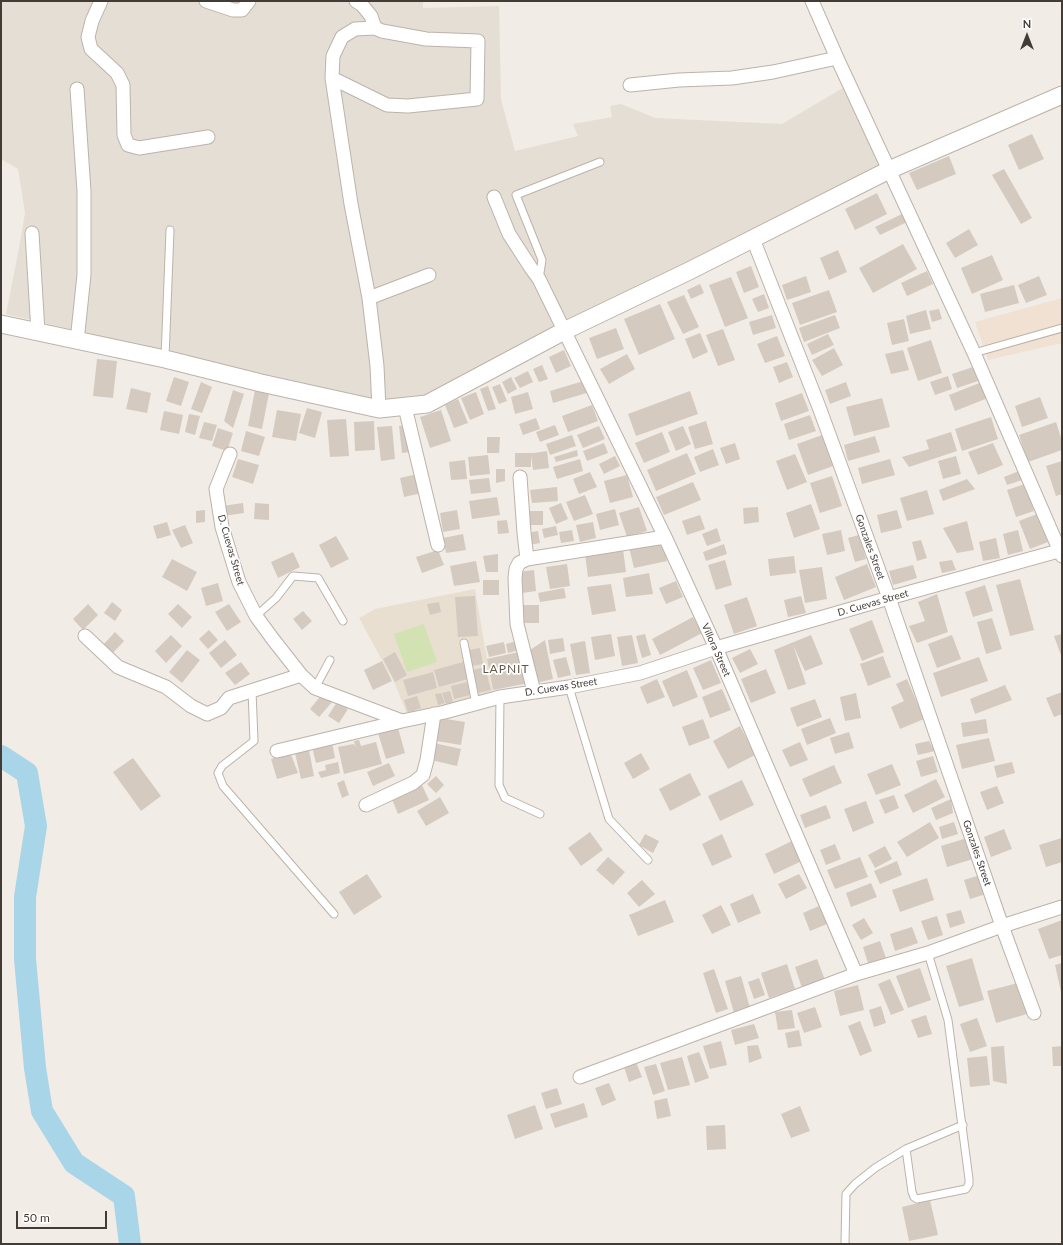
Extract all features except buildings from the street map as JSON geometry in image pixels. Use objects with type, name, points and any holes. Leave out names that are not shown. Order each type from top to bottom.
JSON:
[{"type":"street","points":[[101,1],[92,21],[88,37],[91,49],[117,73],[123,85],[124,135],[128,145],[140,148],[208,137]]},
{"type":"street","points":[[206,1],[233,10],[242,10],[249,1]]},
{"type":"street","points":[[356,1],[362,4],[371,16],[375,28]]},
{"type":"street","points":[[812,1],[974,353],[1062,552]]},
{"type":"street","points":[[332,78],[387,105],[408,106],[478,99],[478,41],[426,39],[382,31],[375,28],[355,29],[342,37],[333,56],[332,78],[351,204],[369,298],[377,366],[379,409]]},
{"type":"street","points":[[630,85],[679,80],[732,78],[773,72],[837,58]]},
{"type":"street","points":[[77,89],[84,190],[84,275],[77,341]]},
{"type":"street","points":[[1,324],[165,359],[275,386],[379,409],[427,404],[564,331],[689,271],[889,170],[1062,95]]},
{"type":"street","name":"Villora Street","points":[[494,197],[509,234],[539,279],[665,537],[716,648],[856,974]]},
{"type":"street","points":[[32,233],[38,332]]},
{"type":"street","name":"Gonzales Street","points":[[753,239],[819,407],[1034,1013]]},
{"type":"street","points":[[369,298],[429,275]]},
{"type":"street","points":[[405,407],[438,546]]},
{"type":"street","name":"D. Cuevas Street","points":[[230,454],[216,489],[222,527],[239,582],[256,616],[301,675],[315,688],[402,721],[500,697],[569,687],[640,673],[716,648],[888,598],[1062,552]]},
{"type":"street","points":[[520,476],[527,559]]},
{"type":"street","points":[[534,692],[517,624],[515,578],[516,569],[519,563],[527,559],[665,537]]},
{"type":"street","points":[[85,636],[118,667],[166,687],[191,706],[207,714],[221,708],[229,698],[301,675]]},
{"type":"street","points":[[366,805],[413,783],[423,775],[427,760],[434,714]]},
{"type":"street","points":[[277,752],[402,721]]},
{"type":"street","points":[[580,1076],[856,974],[928,953],[1002,926],[1062,907]]},
{"type":"lane","points":[[539,279],[542,260],[516,195],[600,162]]},
{"type":"lane","points":[[165,359],[170,230]]},
{"type":"lane","points":[[974,353],[1062,328]]},
{"type":"lane","points":[[256,616],[276,598],[293,576],[318,578],[343,621]]},
{"type":"lane","points":[[464,643],[476,704]]},
{"type":"lane","points":[[315,688],[330,660]]},
{"type":"lane","points":[[569,687],[609,819],[648,860]]},
{"type":"lane","points":[[252,691],[254,741],[222,766],[218,773],[223,786],[334,914]]},
{"type":"lane","points":[[500,697],[499,785],[506,798],[540,814]]},
{"type":"lane","points":[[906,1149],[912,1192],[914,1197],[917,1199],[966,1189],[969,1184],[969,1179],[948,1020],[928,953]]},
{"type":"lane","points":[[846,1243],[846,1194],[855,1184],[875,1168],[906,1149],[963,1125]]},
{"type":"shaded area","points":[[1,1],[423,1],[423,8],[499,6],[501,99],[515,151],[578,136],[573,124],[612,117],[610,106],[621,104],[655,118],[782,124],[843,88],[882,166],[426,397],[383,403],[6,314],[25,213],[18,169],[1,159]]},
{"type":"shaded area","points":[[1062,298],[1062,343],[988,360],[975,322]]},
{"type":"shaded area","points":[[475,589],[493,694],[407,714],[395,684],[359,618],[375,609]]},
{"type":"green space","points":[[424,624],[437,662],[407,672],[394,634]]},
{"type":"waterway","points":[[1,756],[27,773],[36,826],[25,897],[25,959],[35,1068],[42,1111],[74,1163],[124,1196],[130,1244]]},
{"type":"district","name":"LAPNIT","points":[[506,669]]}]
